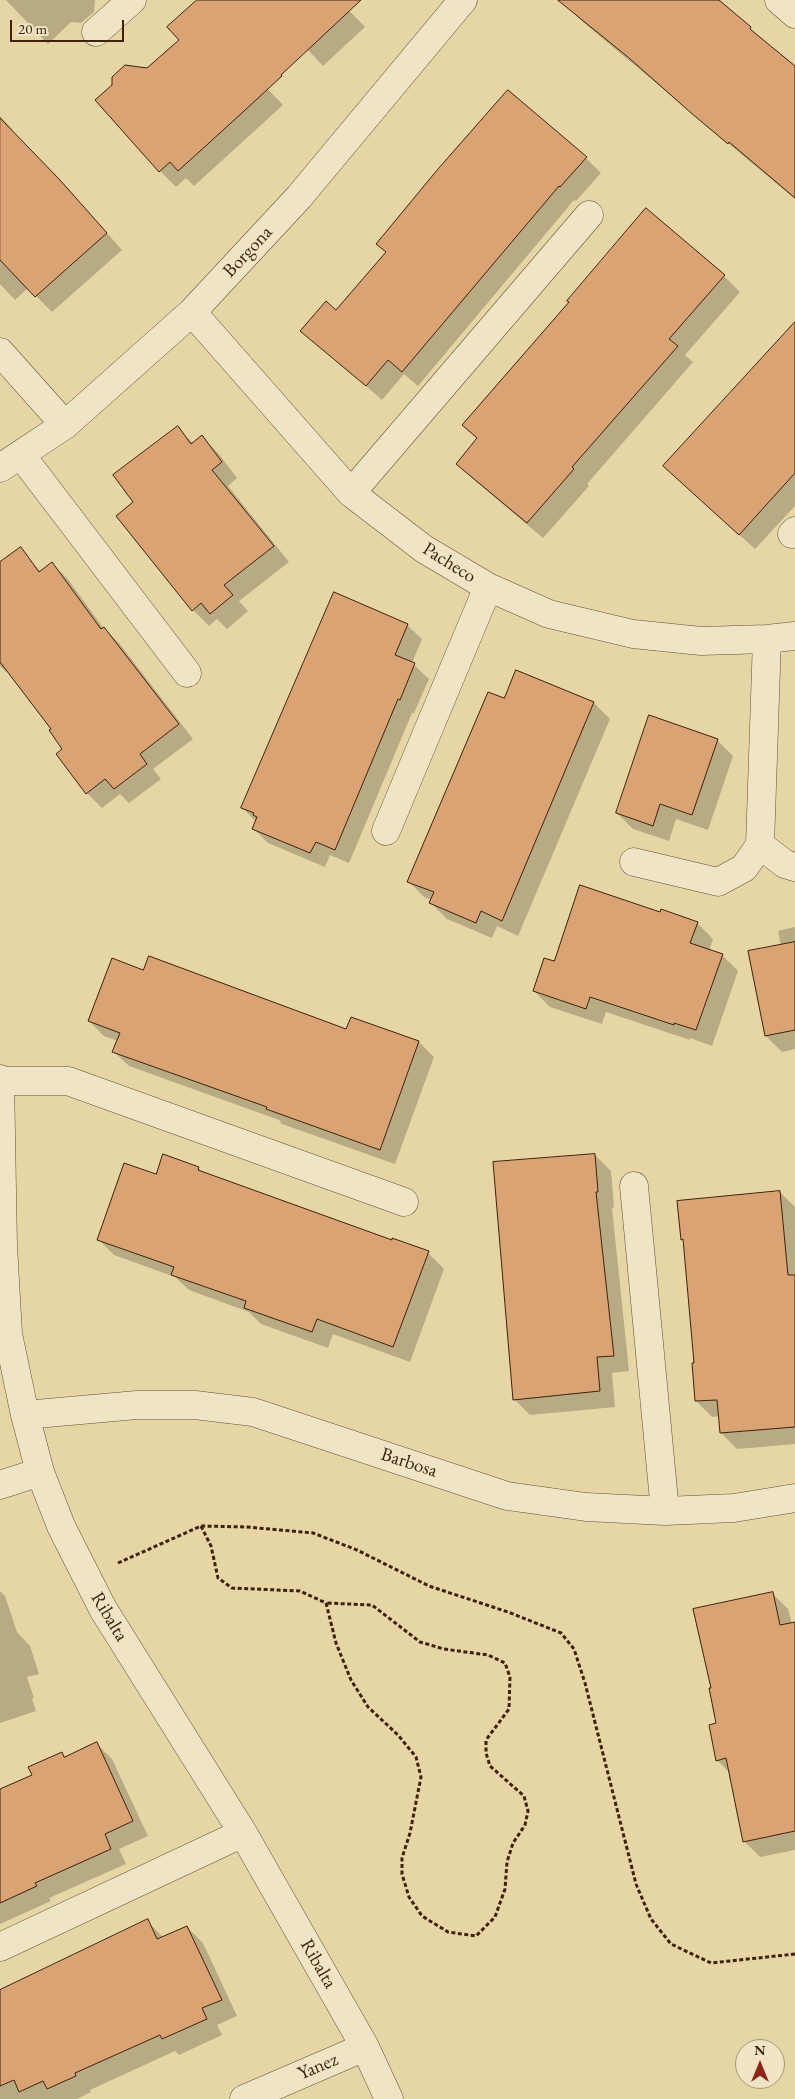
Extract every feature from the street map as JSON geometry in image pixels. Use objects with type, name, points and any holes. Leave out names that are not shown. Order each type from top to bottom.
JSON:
[{"type":"street","points":[[96,32],[132,0]]},
{"type":"street","name":"Borgona","points":[[11,462],[65,425],[192,312],[299,198],[463,0]]},
{"type":"street","points":[[779,0],[795,14]]},
{"type":"street","points":[[351,493],[589,215]]},
{"type":"street","name":"Pacheco","points":[[192,312],[351,493],[424,549],[488,587],[549,614],[634,634],[701,641],[767,639],[795,636]]},
{"type":"street","points":[[0,352],[65,425]]},
{"type":"street","points":[[11,462],[186,673]]},
{"type":"street","points":[[386,831],[488,587]]},
{"type":"street","points":[[634,862],[718,882],[744,868],[760,845],[767,639]]},
{"type":"street","points":[[760,845],[785,864],[795,867]]},
{"type":"street","points":[[0,1080],[68,1081],[404,1202]]},
{"type":"street","name":"Ribalta","points":[[0,1080],[3,1246],[8,1334],[25,1415],[40,1472],[61,1526],[103,1609],[243,1833],[365,2047],[389,2099]]},
{"type":"street","points":[[634,1186],[665,1511]]},
{"type":"street","name":"Barbosa","points":[[25,1415],[137,1405],[196,1405],[253,1412],[507,1496],[586,1507],[665,1511],[734,1508],[795,1498]]},
{"type":"street","points":[[0,1485],[40,1472]]},
{"type":"street","points":[[0,1947],[243,1833]]},
{"type":"street","name":"Yanez","points":[[244,2099],[365,2047]]},
{"type":"path","points":[[86,1578],[201,1526],[248,1527],[313,1533],[357,1550],[429,1586],[508,1612],[561,1633],[574,1649],[585,1683],[636,1884],[651,1919],[671,1944],[711,1963],[795,1954]]},
{"type":"path","points":[[201,1526],[211,1546],[218,1578],[232,1588],[300,1591],[326,1603],[372,1605],[420,1642],[444,1649],[488,1655],[505,1663],[510,1677],[509,1709],[486,1740],[486,1753],[490,1766],[524,1796],[528,1811],[525,1824],[513,1843],[507,1862],[505,1889],[495,1918],[476,1936],[448,1932],[422,1916],[409,1897],[402,1874],[402,1858],[410,1833],[421,1778],[416,1757],[398,1735],[368,1707],[351,1680],[336,1643],[326,1603]]},
{"type":"building","points":[[197,0],[361,0],[282,76],[178,171],[170,162],[159,172],[95,100],[112,85],[112,77],[125,65],[147,68],[179,40],[167,27]]},
{"type":"building","points":[[558,0],[719,0],[751,27],[750,29],[795,66],[795,198],[729,142],[728,144],[629,58]]},
{"type":"building","points":[[508,90],[587,157],[559,186],[402,372],[388,360],[366,386],[300,331],[326,301],[336,310],[386,252],[376,244],[438,169]]},
{"type":"building","points":[[0,118],[60,180],[107,233],[35,297],[0,260]]},
{"type":"building","points":[[646,208],[725,275],[669,339],[678,346],[572,467],[574,469],[527,523],[456,464],[477,438],[462,425],[569,302],[567,301]]},
{"type":"building","points":[[795,322],[795,473],[739,535],[663,466]]},
{"type":"building","points":[[178,426],[191,444],[202,435],[222,462],[212,470],[274,546],[224,585],[233,595],[210,614],[201,603],[192,611],[116,516],[133,502],[113,475]]},
{"type":"building","points":[[21,547],[39,572],[52,562],[101,629],[104,627],[179,724],[140,754],[147,764],[114,789],[105,779],[86,794],[56,754],[62,749],[49,730],[51,729],[0,662],[0,562]]},
{"type":"building","points":[[334,592],[408,624],[395,655],[415,663],[335,850],[316,842],[310,853],[252,829],[257,817],[253,815],[254,813],[241,808]]},
{"type":"building","points":[[516,670],[594,702],[502,921],[481,911],[476,923],[429,903],[434,892],[407,882],[488,692],[504,698]]},
{"type":"building","points":[[649,715],[718,739],[692,815],[660,804],[653,826],[616,813]]},
{"type":"building","points":[[580,885],[660,912],[661,909],[698,922],[690,943],[723,954],[696,1030],[674,1023],[674,1025],[590,997],[586,1009],[533,991],[544,958],[554,961]]},
{"type":"building","points":[[795,942],[795,1030],[765,1036],[748,951]]},
{"type":"building","points":[[149,956],[346,1029],[351,1017],[419,1041],[380,1150],[266,1109],[267,1107],[112,1052],[120,1033],[88,1021],[112,958],[143,970]]},
{"type":"building","points":[[163,1154],[199,1167],[198,1170],[392,1240],[392,1238],[429,1251],[393,1347],[317,1319],[312,1332],[244,1308],[246,1301],[171,1275],[174,1267],[97,1240],[124,1163],[156,1174]]},
{"type":"building","points":[[595,1154],[598,1192],[596,1192],[614,1356],[597,1357],[600,1391],[513,1400],[493,1162]]},
{"type":"building","points":[[780,1191],[788,1275],[795,1275],[795,1427],[720,1433],[717,1400],[695,1401],[692,1363],[694,1363],[683,1239],[681,1240],[677,1201]]},
{"type":"building","points":[[773,1592],[780,1625],[795,1622],[795,1831],[743,1842],[726,1758],[716,1761],[709,1725],[716,1723],[709,1688],[711,1688],[693,1609]]},
{"type":"building","points":[[97,1742],[133,1821],[105,1834],[111,1849],[35,1883],[37,1886],[0,1903],[0,1789],[32,1775],[28,1767],[62,1752],[64,1757]]},
{"type":"building","points":[[148,1919],[157,1939],[187,1926],[222,2000],[202,2008],[207,2019],[162,2039],[160,2035],[75,2073],[76,2076],[47,2089],[43,2081],[19,2092],[14,2080],[0,2086],[0,1990]]}]
